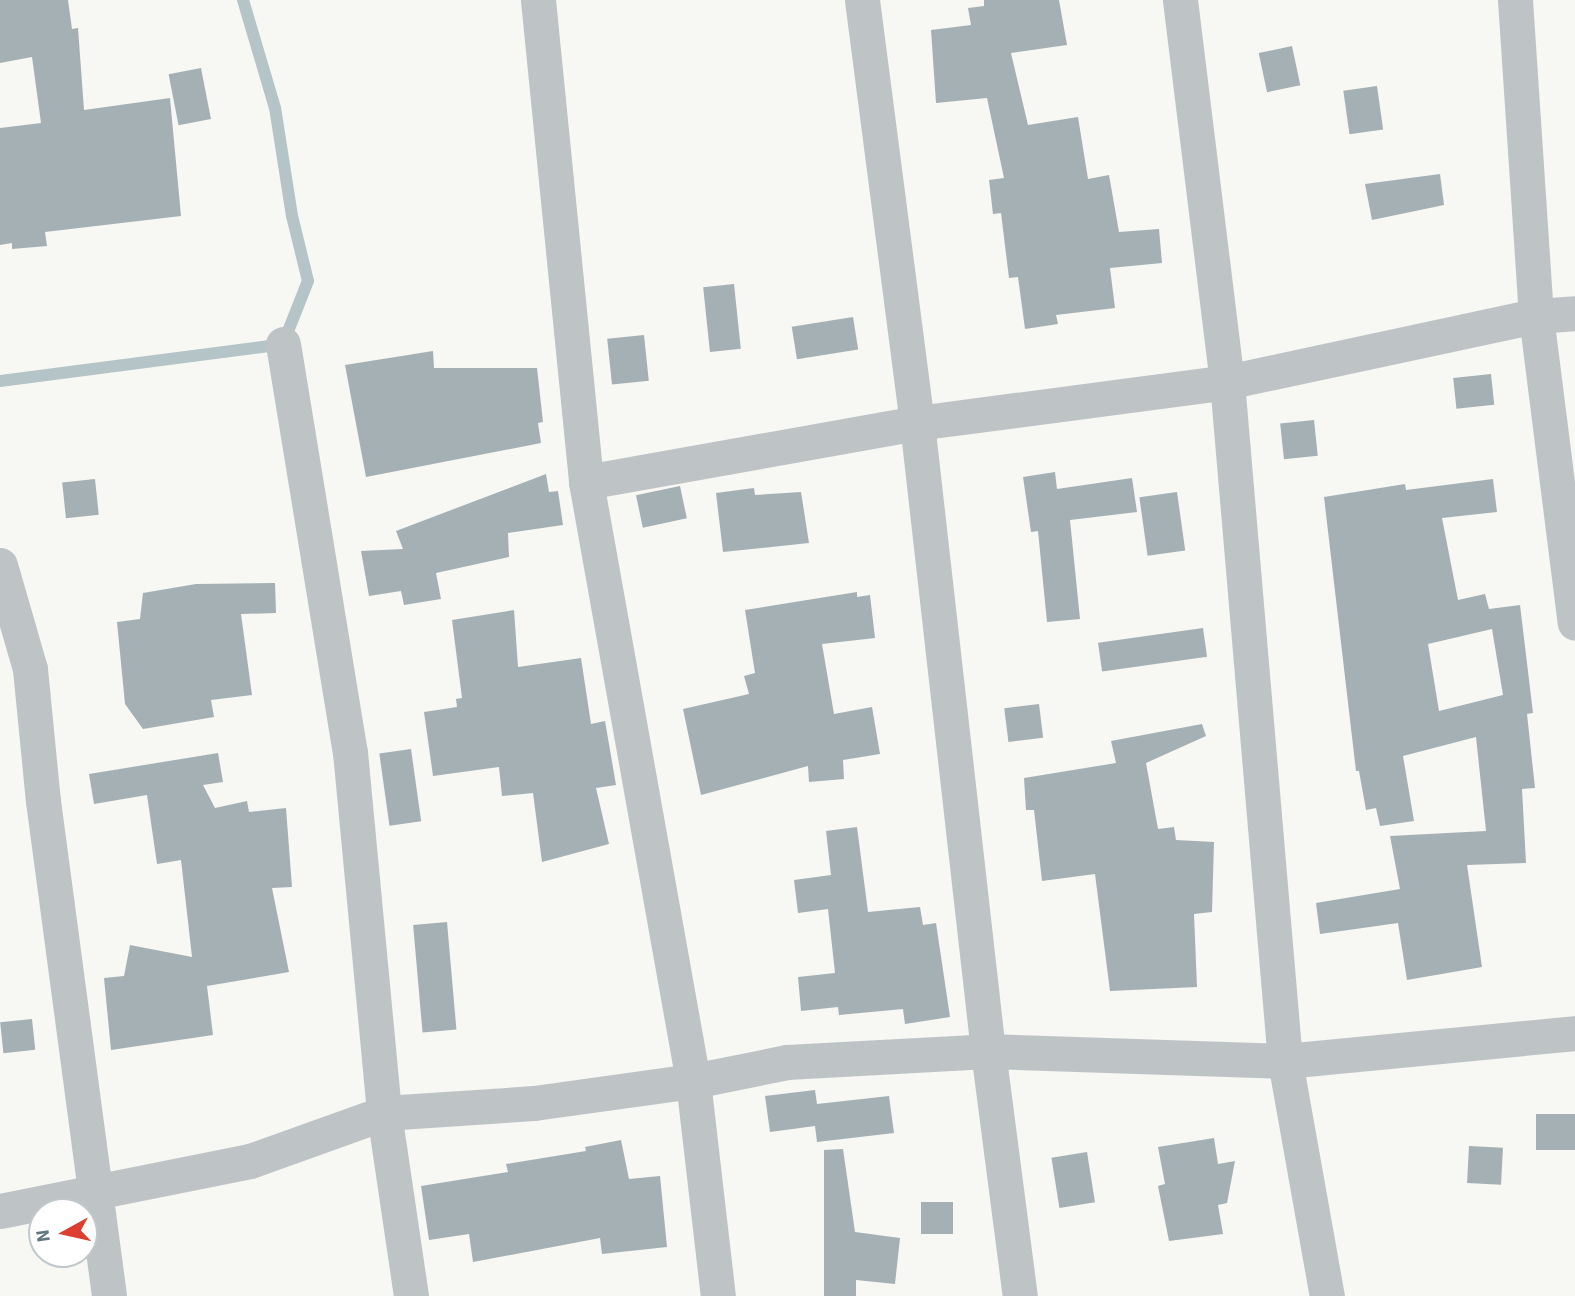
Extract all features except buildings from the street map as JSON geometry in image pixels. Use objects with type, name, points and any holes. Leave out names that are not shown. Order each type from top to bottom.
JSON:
[{"type":"street","points":[[538,0],[586,482],[693,1081],[718,1296]]},
{"type":"street","points":[[862,0],[917,423],[988,1051],[1020,1296]]},
{"type":"street","points":[[1180,0],[1227,382],[1285,1061],[1327,1296]]},
{"type":"street","points":[[1515,0],[1536,316],[1575,622]]},
{"type":"street","points":[[586,482],[917,423],[1227,382],[1536,316],[1575,313]]},
{"type":"street","points":[[283,344],[350,752],[384,1113],[411,1296]]},
{"type":"street","points":[[0,565],[30,669],[43,801],[98,1194],[109,1296]]},
{"type":"street","points":[[0,1211],[98,1194],[250,1161],[384,1113],[534,1103],[693,1081],[787,1062],[988,1051],[1285,1061],[1575,1032]]},
{"type":"waterway","points":[[0,381],[283,344],[308,281],[292,216],[275,108],[243,0]]}]
